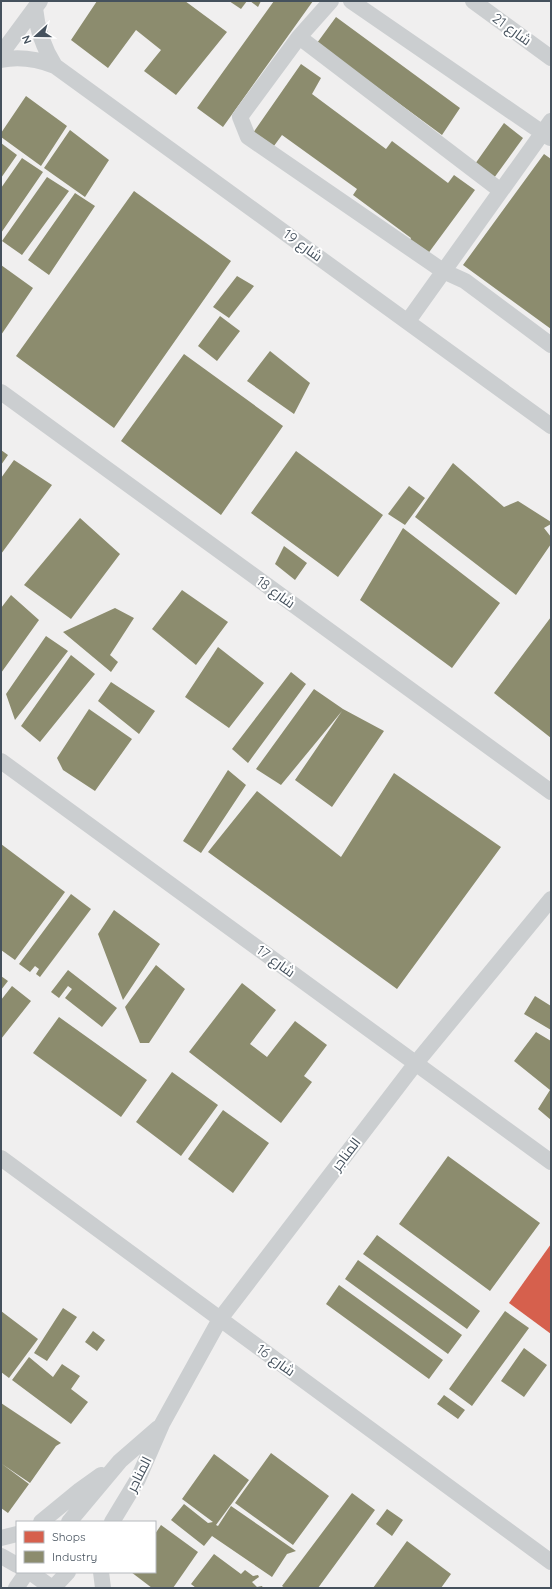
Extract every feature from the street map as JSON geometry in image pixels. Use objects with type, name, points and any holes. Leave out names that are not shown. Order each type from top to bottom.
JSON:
[{"type":"street","points":[[331,1],[299,37],[240,117],[248,137],[443,271],[465,282],[551,345]]},
{"type":"street","points":[[351,1],[548,131],[500,191],[408,321]]},
{"type":"street","name":"شارع 21","points":[[473,1],[551,58]]},
{"type":"street","points":[[1,54],[37,4]]},
{"type":"street","name":"شارع 19","points":[[37,4],[36,23],[40,38],[46,52],[55,66]]},
{"type":"street","points":[[299,37],[500,191]]},
{"type":"street","name":"شارع 19","points":[[1,60],[20,58],[32,59],[55,66],[551,426]]},
{"type":"street","name":"شارع 18","points":[[1,392],[551,792]]},
{"type":"street","name":"شارع 17","points":[[1,760],[551,1162]]},
{"type":"street","name":"المناجر","points":[[113,1521],[138,1479],[162,1424],[220,1319],[416,1063],[551,899]]},
{"type":"street","name":"شارع 16","points":[[1,1158],[551,1562]]},
{"type":"street","name":"المناجر","points":[[42,1521],[80,1490],[120,1461],[162,1424]]},
{"type":"street","name":"المناجر","points":[[70,1521],[120,1461]]},
{"type":"street","points":[[1,1538],[16,1534]]},
{"type":"street","points":[[1,1556],[16,1564]]},
{"type":"street","points":[[16,1588],[27,1573]]},
{"type":"street","points":[[30,1573],[52,1588],[67,1573]]},
{"type":"street","points":[[101,1573],[102,1588]]},
{"type":"building: Shops","points":[[551,1244],[551,1334],[509,1303]]},
{"type":"building: Industry","points":[[97,1],[185,1],[227,32],[176,95],[144,71],[161,50],[136,30],[108,68],[71,40]]},
{"type":"building: Industry","points":[[229,1],[247,1],[241,9]]},
{"type":"building: Industry","points":[[250,1],[261,1],[258,7]]},
{"type":"building: Industry","points":[[274,1],[313,1],[223,127],[197,108]]},
{"type":"building: Industry","points":[[336,17],[460,108],[442,135],[317,43]]},
{"type":"building: Industry","points":[[301,64],[321,78],[312,94],[386,149],[392,141],[448,183],[454,175],[475,190],[427,255],[409,242],[411,238],[353,195],[357,189],[282,135],[271,150],[253,133]]},
{"type":"building: Industry","points":[[26,96],[67,126],[41,166],[1,137],[1,133]]},
{"type":"building: Industry","points":[[504,123],[523,138],[494,178],[475,164]]},
{"type":"building: Industry","points":[[70,130],[109,160],[85,197],[44,168]]},
{"type":"building: Industry","points":[[1,143],[17,155],[1,178]]},
{"type":"building: Industry","points":[[544,154],[551,159],[551,329],[463,265]]},
{"type":"building: Industry","points":[[22,158],[43,172],[1,233],[1,188]]},
{"type":"building: Industry","points":[[47,177],[69,191],[22,255],[2,241]]},
{"type":"building: Industry","points":[[134,191],[231,261],[114,428],[16,356]]},
{"type":"building: Industry","points":[[75,193],[95,206],[49,275],[28,260]]},
{"type":"building: Industry","points":[[1,265],[33,288],[1,335]]},
{"type":"building: Industry","points":[[237,276],[254,286],[229,318],[213,307]]},
{"type":"building: Industry","points":[[220,316],[240,331],[217,361],[198,346]]},
{"type":"building: Industry","points":[[270,351],[310,383],[294,414],[247,381]]},
{"type":"building: Industry","points":[[184,354],[283,426],[221,515],[121,441]]},
{"type":"building: Industry","points":[[1,450],[8,455],[1,465]]},
{"type":"building: Industry","points":[[296,451],[383,515],[338,577],[251,513]]},
{"type":"building: Industry","points":[[14,460],[52,485],[1,554],[1,478]]},
{"type":"building: Industry","points":[[453,463],[504,507],[518,501],[551,522],[551,524],[544,528],[551,537],[551,544],[516,595],[415,517]]},
{"type":"building: Industry","points":[[409,486],[425,498],[405,525],[388,514]]},
{"type":"building: Industry","points":[[80,518],[120,554],[71,619],[24,585]]},
{"type":"building: Industry","points":[[403,528],[500,603],[452,668],[360,600]]},
{"type":"building: Industry","points":[[284,546],[307,563],[295,580],[275,564]]},
{"type":"building: Industry","points":[[182,590],[228,622],[196,665],[152,629]]},
{"type":"building: Industry","points":[[11,595],[39,620],[1,673],[1,608]]},
{"type":"building: Industry","points":[[115,608],[134,618],[110,655],[118,662],[111,672],[63,632]]},
{"type":"building: Industry","points":[[551,617],[551,738],[494,693]]},
{"type":"building: Industry","points":[[46,636],[68,651],[15,720],[6,694]]},
{"type":"building: Industry","points":[[218,647],[264,683],[229,728],[185,697]]},
{"type":"building: Industry","points":[[71,655],[95,674],[40,742],[21,726]]},
{"type":"building: Industry","points":[[291,672],[306,684],[248,763],[232,749]]},
{"type":"building: Industry","points":[[111,682],[155,711],[139,734],[98,701]]},
{"type":"building: Industry","points":[[314,689],[343,709],[384,731],[332,807],[295,780],[342,711],[281,785],[256,769]]},
{"type":"building: Industry","points":[[89,709],[132,739],[95,791],[63,770],[57,758]]},
{"type":"building: Industry","points":[[228,770],[246,785],[201,853],[183,841]]},
{"type":"building: Industry","points":[[394,773],[501,847],[397,989],[208,852],[257,791],[341,857]]},
{"type":"building: Industry","points":[[1,844],[65,892],[15,960],[1,950]]},
{"type":"building: Industry","points":[[71,894],[91,909],[40,977],[36,974],[39,969],[35,966],[30,972],[19,964]]},
{"type":"building: Industry","points":[[114,910],[160,944],[123,1000],[98,934]]},
{"type":"building: Industry","points":[[156,965],[185,989],[149,1043],[140,1043],[125,1007]]},
{"type":"building: Industry","points":[[68,970],[117,1008],[102,1027],[65,998],[72,989],[68,986],[59,998],[51,992]]},
{"type":"building: Industry","points":[[1,976],[8,981],[1,990]]},
{"type":"building: Industry","points":[[242,983],[276,1010],[250,1044],[267,1057],[295,1021],[327,1045],[304,1076],[312,1082],[281,1123],[189,1052]]},
{"type":"building: Industry","points":[[12,986],[31,1001],[1,1039],[1,1000]]},
{"type":"building: Industry","points":[[535,996],[551,1006],[551,1030],[524,1014]]},
{"type":"building: Industry","points":[[59,1017],[147,1080],[121,1117],[33,1053]]},
{"type":"building: Industry","points":[[536,1032],[551,1041],[551,1120],[538,1109],[550,1090],[514,1061]]},
{"type":"building: Industry","points":[[172,1072],[218,1105],[181,1156],[136,1122]]},
{"type":"building: Industry","points":[[223,1110],[269,1143],[233,1193],[188,1159]]},
{"type":"building: Industry","points":[[448,1156],[540,1223],[490,1291],[399,1224]]},
{"type":"building: Industry","points":[[377,1235],[480,1311],[467,1329],[363,1254]]},
{"type":"building: Industry","points":[[358,1260],[462,1335],[448,1354],[345,1279]]},
{"type":"building: Industry","points":[[339,1285],[443,1360],[429,1379],[326,1304]]},
{"type":"building: Industry","points":[[63,1308],[77,1317],[47,1361],[34,1353]]},
{"type":"building: Industry","points":[[1,1311],[38,1339],[9,1378],[1,1372]]},
{"type":"building: Industry","points":[[505,1311],[529,1328],[472,1406],[449,1389]]},
{"type":"building: Industry","points":[[93,1331],[105,1340],[97,1351],[85,1342]]},
{"type":"building: Industry","points":[[524,1348],[547,1365],[524,1397],[501,1381]]},
{"type":"building: Industry","points":[[29,1357],[53,1377],[62,1364],[80,1376],[71,1389],[88,1402],[71,1424],[12,1380]]},
{"type":"building: Industry","points":[[444,1395],[465,1410],[458,1419],[437,1404]]},
{"type":"building: Industry","points":[[1,1403],[61,1443],[56,1446],[30,1483],[2,1464],[29,1484],[8,1513],[1,1508]]},
{"type":"building: Industry","points":[[271,1453],[329,1496],[293,1545],[235,1503]]},
{"type":"building: Industry","points":[[214,1454],[249,1480],[216,1525],[218,1526],[231,1506],[296,1551],[287,1554],[272,1577],[212,1536],[204,1546],[171,1520],[184,1504],[208,1523],[213,1522],[182,1499]]},
{"type":"building: Industry","points":[[352,1493],[375,1510],[318,1588],[285,1588],[282,1586]]},
{"type":"building: Industry","points":[[387,1509],[403,1520],[392,1536],[376,1524]]},
{"type":"building: Industry","points":[[161,1525],[198,1552],[173,1588],[152,1588],[132,1573],[156,1573],[156,1532]]},
{"type":"building: Industry","points":[[407,1541],[451,1574],[441,1588],[373,1588]]},
{"type":"building: Industry","points":[[214,1554],[241,1574],[245,1570],[253,1576],[258,1575],[259,1577],[252,1582],[257,1587],[262,1586],[263,1588],[196,1588],[191,1584]]}]
